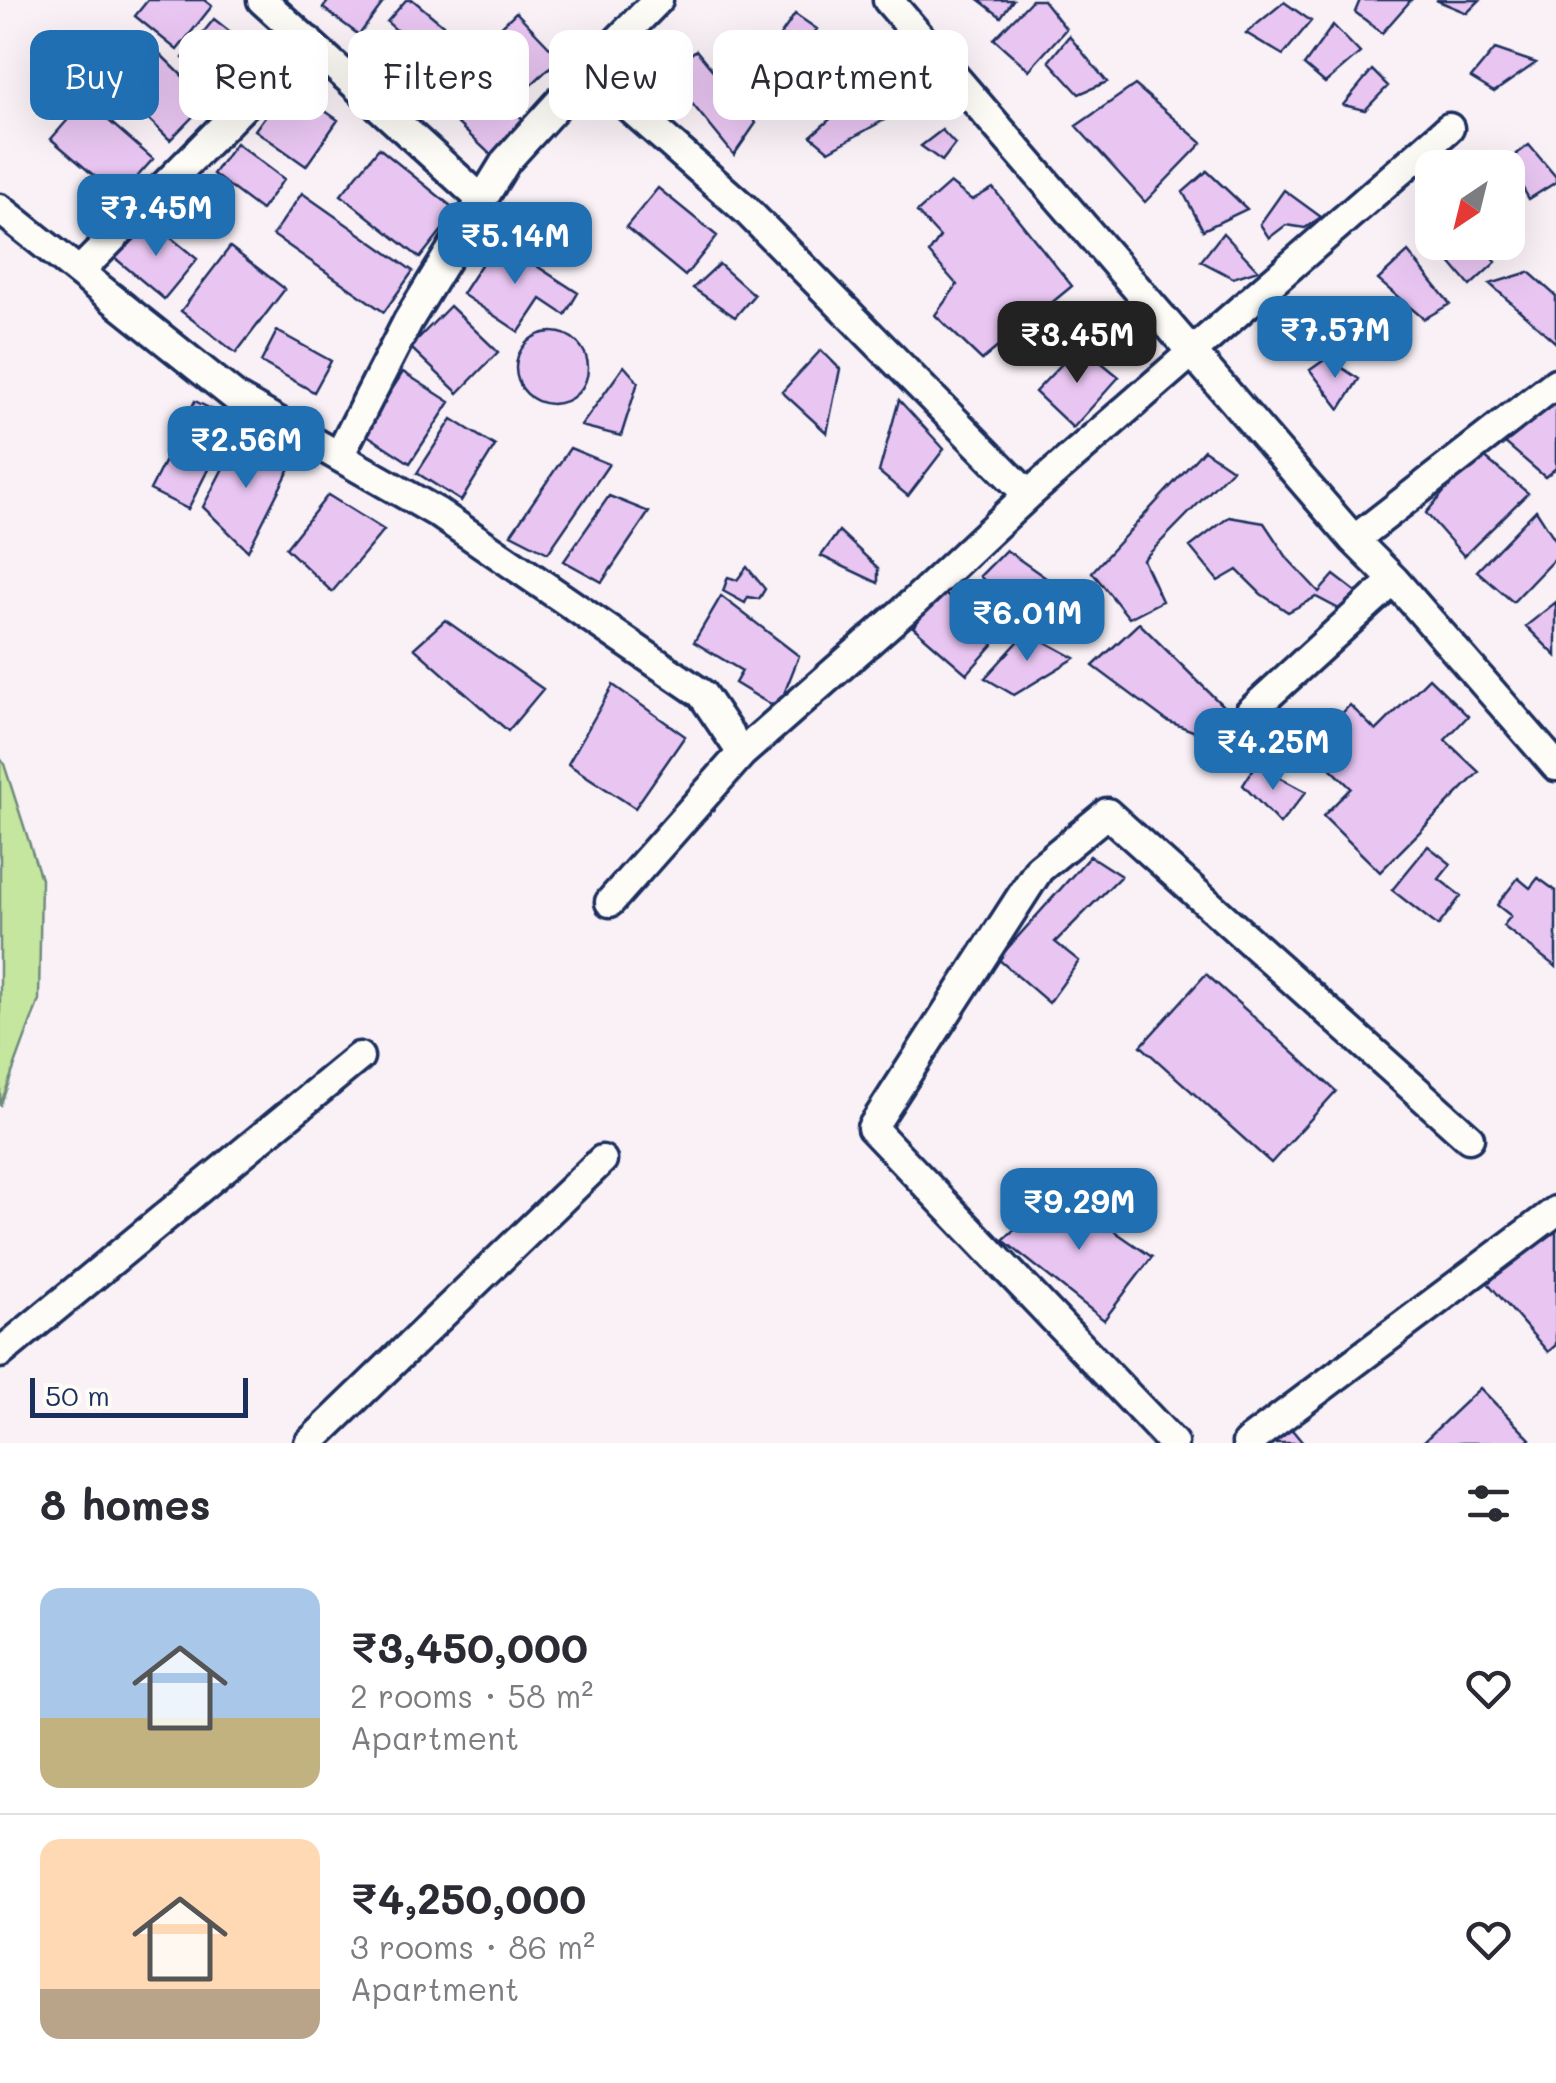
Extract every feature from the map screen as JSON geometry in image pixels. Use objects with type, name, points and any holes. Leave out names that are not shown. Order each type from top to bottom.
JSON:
[{"type":"street","points":[[262,0],[296,30]]},
{"type":"street","points":[[628,30],[658,0]]},
{"type":"street","points":[[888,0],[1354,540],[1394,580],[1556,766]]},
{"type":"street","points":[[328,59],[482,200]]},
{"type":"street","points":[[339,456],[408,321],[482,200],[506,162],[549,114]]},
{"type":"street","points":[[78,272],[229,120]]},
{"type":"street","points":[[644,120],[746,210],[1028,495]]},
{"type":"street","points":[[610,902],[742,753],[914,602],[1028,495],[1448,128]]},
{"type":"street","points":[[0,209],[238,399],[438,513],[702,694],[742,753]]},
{"type":"street","points":[[1354,540],[1556,383]]},
{"type":"street","points":[[1250,712],[1394,580]]},
{"type":"street","points":[[1173,1443],[872,1128],[1039,869],[1107,812],[1468,1138]]},
{"type":"street","points":[[0,1353],[358,1057]]},
{"type":"street","points":[[308,1443],[602,1160]]},
{"type":"street","points":[[1247,1443],[1556,1211]]},
{"type":"green space","points":[[0,758],[41,879],[39,1000],[0,1106]]},
{"type":"building","points":[[148,0],[204,0],[212,6],[193,30],[179,30],[177,50],[159,35],[159,30],[152,30],[135,16]]},
{"type":"building","points":[[329,0],[385,0],[363,30],[352,30],[323,8]]},
{"type":"building","points":[[406,0],[413,0],[443,25],[439,30],[396,30],[387,22]]},
{"type":"building","points":[[979,0],[1013,0],[1001,17]]},
{"type":"building","points":[[1032,0],[1043,0],[1066,29],[1029,70],[994,39]]},
{"type":"building","points":[[1360,0],[1411,0],[1382,33],[1355,12]]},
{"type":"building","points":[[1436,0],[1480,0],[1467,13]]},
{"type":"building","points":[[1284,2],[1311,21],[1283,55],[1246,33]]},
{"type":"building","points":[[516,12],[549,46],[549,68],[529,87],[529,30],[498,30]]},
{"type":"building","points":[[795,14],[817,29],[816,30],[784,30]]},
{"type":"building","points":[[214,19],[228,30],[205,30]]},
{"type":"building","points":[[1333,25],[1360,53],[1325,83],[1304,65]]},
{"type":"building","points":[[1069,36],[1107,82],[1079,94],[1049,61]]},
{"type":"building","points":[[1495,49],[1536,63],[1494,92],[1471,78]]},
{"type":"building","points":[[696,50],[713,71],[713,120],[756,123],[734,155],[693,105]]},
{"type":"building","points":[[159,53],[179,73],[179,120],[189,120],[170,140],[150,120],[159,120]]},
{"type":"building","points":[[1372,70],[1388,86],[1365,110],[1343,105]]},
{"type":"building","points":[[1135,85],[1202,143],[1145,202],[1076,126]]},
{"type":"building","points":[[328,113],[338,120],[306,166],[255,130],[262,120],[328,120]]},
{"type":"building","points":[[68,120],[108,120],[153,159],[119,197],[51,139]]},
{"type":"building","points":[[454,120],[526,122],[493,157]]},
{"type":"building","points":[[829,120],[884,120],[829,151],[811,136]]},
{"type":"building","points":[[942,130],[955,144],[942,161],[921,146]]},
{"type":"building","points":[[236,143],[284,179],[261,210],[213,174]]},
{"type":"building","points":[[1529,145],[1556,177],[1556,182],[1529,199],[1525,192],[1522,150]]},
{"type":"building","points":[[379,148],[457,211],[420,258],[341,195]]},
{"type":"building","points":[[1207,171],[1247,209],[1203,230],[1183,192]]},
{"type":"building","points":[[950,183],[972,200],[993,188],[1072,286],[982,360],[935,315],[957,285],[929,253],[940,237],[917,212]]},
{"type":"building","points":[[658,188],[717,236],[685,276],[626,227]]},
{"type":"building","points":[[1284,190],[1321,217],[1305,228],[1286,225],[1269,238],[1260,224]]},
{"type":"building","points":[[302,193],[413,271],[384,312],[273,235]]},
{"type":"building","points":[[148,219],[197,259],[164,299],[115,258]]},
{"type":"building","points":[[1223,233],[1258,270],[1233,278],[1201,261]]},
{"type":"building","points":[[497,240],[578,293],[565,315],[541,299],[519,332],[462,294]]},
{"type":"building","points":[[230,247],[285,289],[236,353],[181,311]]},
{"type":"building","points":[[1408,252],[1450,304],[1424,319],[1378,280]]},
{"type":"building","points":[[1448,260],[1494,260],[1496,262],[1470,286]]},
{"type":"building","points":[[719,264],[754,295],[735,317],[693,288]]},
{"type":"building","points":[[1529,272],[1556,296],[1556,343],[1490,284]]},
{"type":"building","points":[[450,306],[498,352],[458,393],[410,347]]},
{"type":"building","points":[[1360,308],[1399,325],[1376,355],[1347,325]]},
{"type":"building","points":[[277,331],[331,361],[314,392],[261,362]]},
{"type":"building","points":[[552,332],[566,334],[578,342],[586,354],[586,382],[578,394],[566,402],[552,404],[538,402],[526,394],[518,382],[516,368],[518,354],[526,342],[538,334]]},
{"type":"building","points":[[1080,345],[1119,377],[1073,428],[1035,392]]},
{"type":"building","points":[[821,350],[840,369],[827,433],[782,392]]},
{"type":"building","points":[[1327,358],[1359,379],[1340,409],[1310,370]]},
{"type":"building","points":[[624,366],[638,382],[621,436],[581,426]]},
{"type":"building","points":[[403,372],[450,402],[410,463],[364,433]]},
{"type":"building","points":[[1556,395],[1556,468],[1545,477],[1504,442]]},
{"type":"building","points":[[899,400],[944,449],[908,496],[879,472]]},
{"type":"building","points":[[195,401],[233,420],[188,509],[150,490]]},
{"type":"building","points":[[452,419],[495,446],[461,501],[417,473]]},
{"type":"building","points":[[238,439],[291,466],[248,551],[203,507]]},
{"type":"building","points":[[570,448],[609,464],[548,553],[511,534]]},
{"type":"building","points":[[1204,450],[1232,469],[1143,560],[1162,601],[1129,618],[1092,572]]},
{"type":"building","points":[[1478,452],[1528,493],[1464,556],[1426,513]]},
{"type":"building","points":[[328,495],[384,530],[332,592],[286,548]]},
{"type":"building","points":[[609,496],[649,512],[602,582],[564,561]]},
{"type":"building","points":[[1536,510],[1556,541],[1556,557],[1513,602],[1477,571]]},
{"type":"building","points":[[1229,517],[1264,523],[1288,559],[1319,592],[1334,575],[1364,598],[1341,610],[1316,597],[1288,612],[1261,594],[1237,570],[1218,581],[1190,547]]},
{"type":"building","points":[[839,531],[878,568],[878,583],[821,556]]},
{"type":"building","points":[[1006,550],[1053,583],[1021,620],[980,576]]},
{"type":"building","points":[[747,567],[765,589],[759,599],[748,597],[745,603],[723,591],[728,577],[737,580]]},
{"type":"building","points":[[943,592],[997,640],[967,674],[913,627]]},
{"type":"building","points":[[721,596],[799,656],[778,709],[735,683],[742,671],[694,642]]},
{"type":"building","points":[[1556,602],[1556,656],[1526,626]]},
{"type":"building","points":[[445,620],[543,689],[508,731],[414,648]]},
{"type":"building","points":[[1139,623],[1227,710],[1208,737],[1167,721],[1093,666]]},
{"type":"building","points":[[1027,632],[1075,658],[1014,695],[985,678]]},
{"type":"building","points":[[1429,678],[1468,716],[1445,740],[1479,772],[1380,872],[1323,816],[1351,788],[1324,762],[1339,746],[1329,727],[1350,705],[1376,731]]},
{"type":"building","points":[[613,685],[685,736],[635,808],[568,764]]},
{"type":"building","points":[[1256,765],[1306,792],[1280,824],[1243,785]]},
{"type":"building","points":[[1428,846],[1451,864],[1439,879],[1461,896],[1438,926],[1392,890]]},
{"type":"building","points":[[1090,856],[1121,876],[1055,942],[1079,961],[1049,1003],[998,959]]},
{"type":"building","points":[[1518,878],[1530,888],[1538,878],[1556,891],[1556,967],[1503,926],[1511,916],[1497,905]]},
{"type":"building","points":[[1206,974],[1336,1091],[1271,1163],[1141,1046]]},
{"type":"building","points":[[1056,1191],[1152,1257],[1104,1320],[1003,1240]]},
{"type":"building","points":[[1554,1226],[1556,1345],[1548,1352],[1488,1283]]},
{"type":"building","points":[[1480,1388],[1530,1439],[1526,1443],[1422,1443]]},
{"type":"building","points":[[1289,1426],[1303,1443],[1268,1443]]}]
